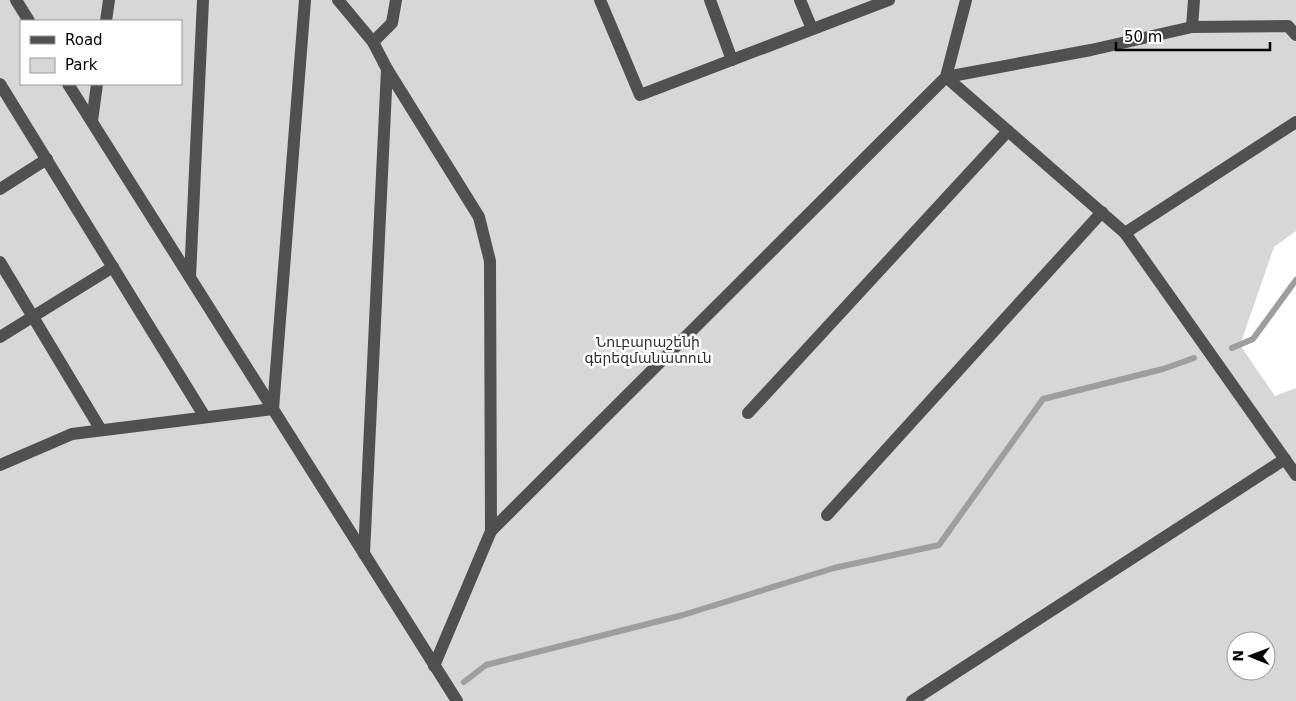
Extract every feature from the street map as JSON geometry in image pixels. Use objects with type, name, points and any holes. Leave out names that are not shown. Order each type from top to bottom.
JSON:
[{"type":"lane","points":[[106,20],[109,0]]},
{"type":"lane","points":[[190,277],[203,0]]},
{"type":"lane","points":[[273,409],[305,0]]},
{"type":"lane","points":[[338,0],[373,42],[387,69],[479,217],[490,261],[491,531]]},
{"type":"lane","points":[[373,42],[392,24],[396,0]]},
{"type":"lane","points":[[600,0],[640,95],[889,0]]},
{"type":"lane","points":[[710,0],[732,60]]},
{"type":"lane","points":[[800,0],[812,30]]},
{"type":"lane","points":[[434,666],[491,531],[946,77],[966,0]]},
{"type":"lane","points":[[1192,27],[1194,0]]},
{"type":"lane","points":[[20,3],[28,20]]},
{"type":"lane","points":[[946,77],[1092,50],[1192,27],[1288,26],[1296,35]]},
{"type":"lane","points":[[364,554],[387,69]]},
{"type":"lane","points":[[946,77],[1125,233],[1296,476]]},
{"type":"lane","points":[[0,84],[205,417]]},
{"type":"lane","points":[[69,85],[457,701]]},
{"type":"lane","points":[[92,121],[97,85]]},
{"type":"lane","points":[[1125,233],[1296,122]]},
{"type":"lane","points":[[748,413],[1008,131]]},
{"type":"lane","points":[[0,189],[47,159]]},
{"type":"lane","points":[[826,516],[1102,212]]},
{"type":"lane","points":[[0,262],[101,430]]},
{"type":"lane","points":[[0,337],[113,267]]},
{"type":"lane","points":[[0,465],[72,434],[273,409]]},
{"type":"lane","points":[[912,701],[1285,459]]},
{"type":"green space","name":"Նուբարաշենի գերեզմանատուն","points":[[0,0],[1296,0],[1296,231],[1274,247],[1240,345],[1275,396],[1296,388],[1296,701],[0,701]]},
{"type":"waterway","points":[[1232,348],[1253,339],[1296,280]]},
{"type":"waterway","points":[[464,682],[486,665],[683,615],[834,568],[939,545],[1043,399],[1163,369],[1194,358]]}]
